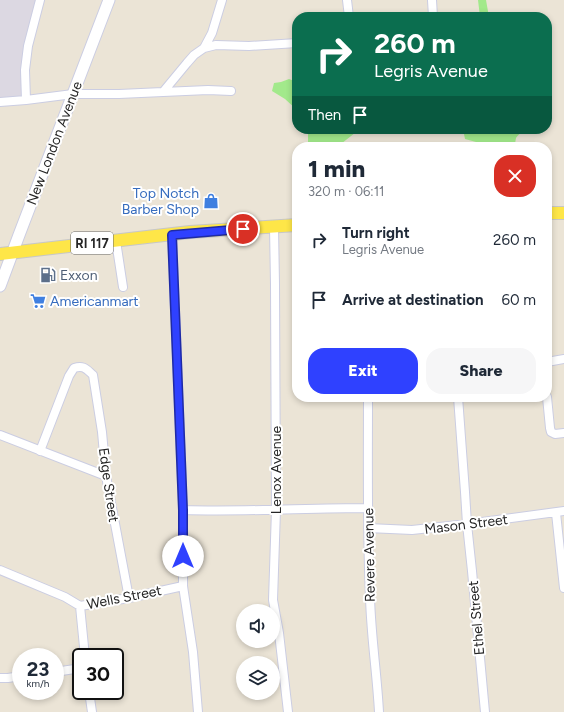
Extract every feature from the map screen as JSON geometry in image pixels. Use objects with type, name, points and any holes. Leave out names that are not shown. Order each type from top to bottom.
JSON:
[{"type":"main road","name":"New London Avenue","points":[[0,286],[6,253],[73,94],[109,0]]},
{"type":"main road","points":[[552,213],[564,213]]},
{"type":"main road","name":"RI 117","points":[[6,253],[220,230],[292,225]]},
{"type":"street","points":[[26,100],[25,70],[28,46],[40,0]]},
{"type":"street","points":[[204,48],[212,33],[222,0]]},
{"type":"street","points":[[347,0],[348,12]]},
{"type":"street","points":[[432,0],[433,12]]},
{"type":"street","points":[[163,92],[194,55],[204,48],[216,45],[249,46],[292,43]]},
{"type":"street","points":[[0,102],[73,94],[119,94],[208,90],[231,91]]},
{"type":"street","name":"Lenox Avenue","points":[[274,227],[276,284],[276,510],[273,600],[279,633],[288,712]]},
{"type":"street","points":[[172,235],[183,510],[182,586],[193,652],[198,712]]},
{"type":"street","points":[[116,241],[123,287]]},
{"type":"street","points":[[552,361],[564,359]]},
{"type":"street","name":"Edge Street","points":[[40,451],[69,376],[74,368],[79,366],[87,369],[93,375],[102,432],[106,476],[129,598]]},
{"type":"street","name":"Revere Avenue","points":[[368,402],[368,528],[370,597],[380,712]]},
{"type":"street","name":"Ethel Street","points":[[458,402],[467,524],[484,712]]},
{"type":"street","points":[[547,402],[550,428],[552,432],[555,434],[564,433]]},
{"type":"street","points":[[0,435],[106,476]]},
{"type":"street","points":[[183,510],[226,511],[368,508]]},
{"type":"street","points":[[560,512],[564,586]]},
{"type":"street","name":"Mason Street","points":[[368,528],[412,530],[560,512]]},
{"type":"street","name":"Wells Street","points":[[0,570],[65,597],[80,606],[129,598],[182,586]]},
{"type":"street","points":[[80,606],[84,648]]},
{"type":"street","points":[[0,678],[12,677]]},
{"type":"street","points":[[91,700],[92,712]]},
{"type":"shaded area","points":[[0,0],[39,0],[28,47],[26,101],[0,104]]},
{"type":"green space","points":[[478,0],[486,0],[488,12],[479,12]]},
{"type":"green space","points":[[289,79],[292,80],[292,105],[272,91],[274,83]]},
{"type":"green space","points":[[308,134],[354,134],[343,142],[308,142]]},
{"type":"green space","points":[[464,134],[520,134],[516,138],[515,142],[476,142],[465,139]]},
{"type":"place","name":"Top Notch Barber Shop","points":[[211,201]]},
{"type":"place","name":"Exxon","points":[[48,275]]},
{"type":"place","name":"Americanmart","points":[[38,301]]},
{"type":"route","points":[[183,556],[183,510],[172,235],[190,232],[243,229]]}]
